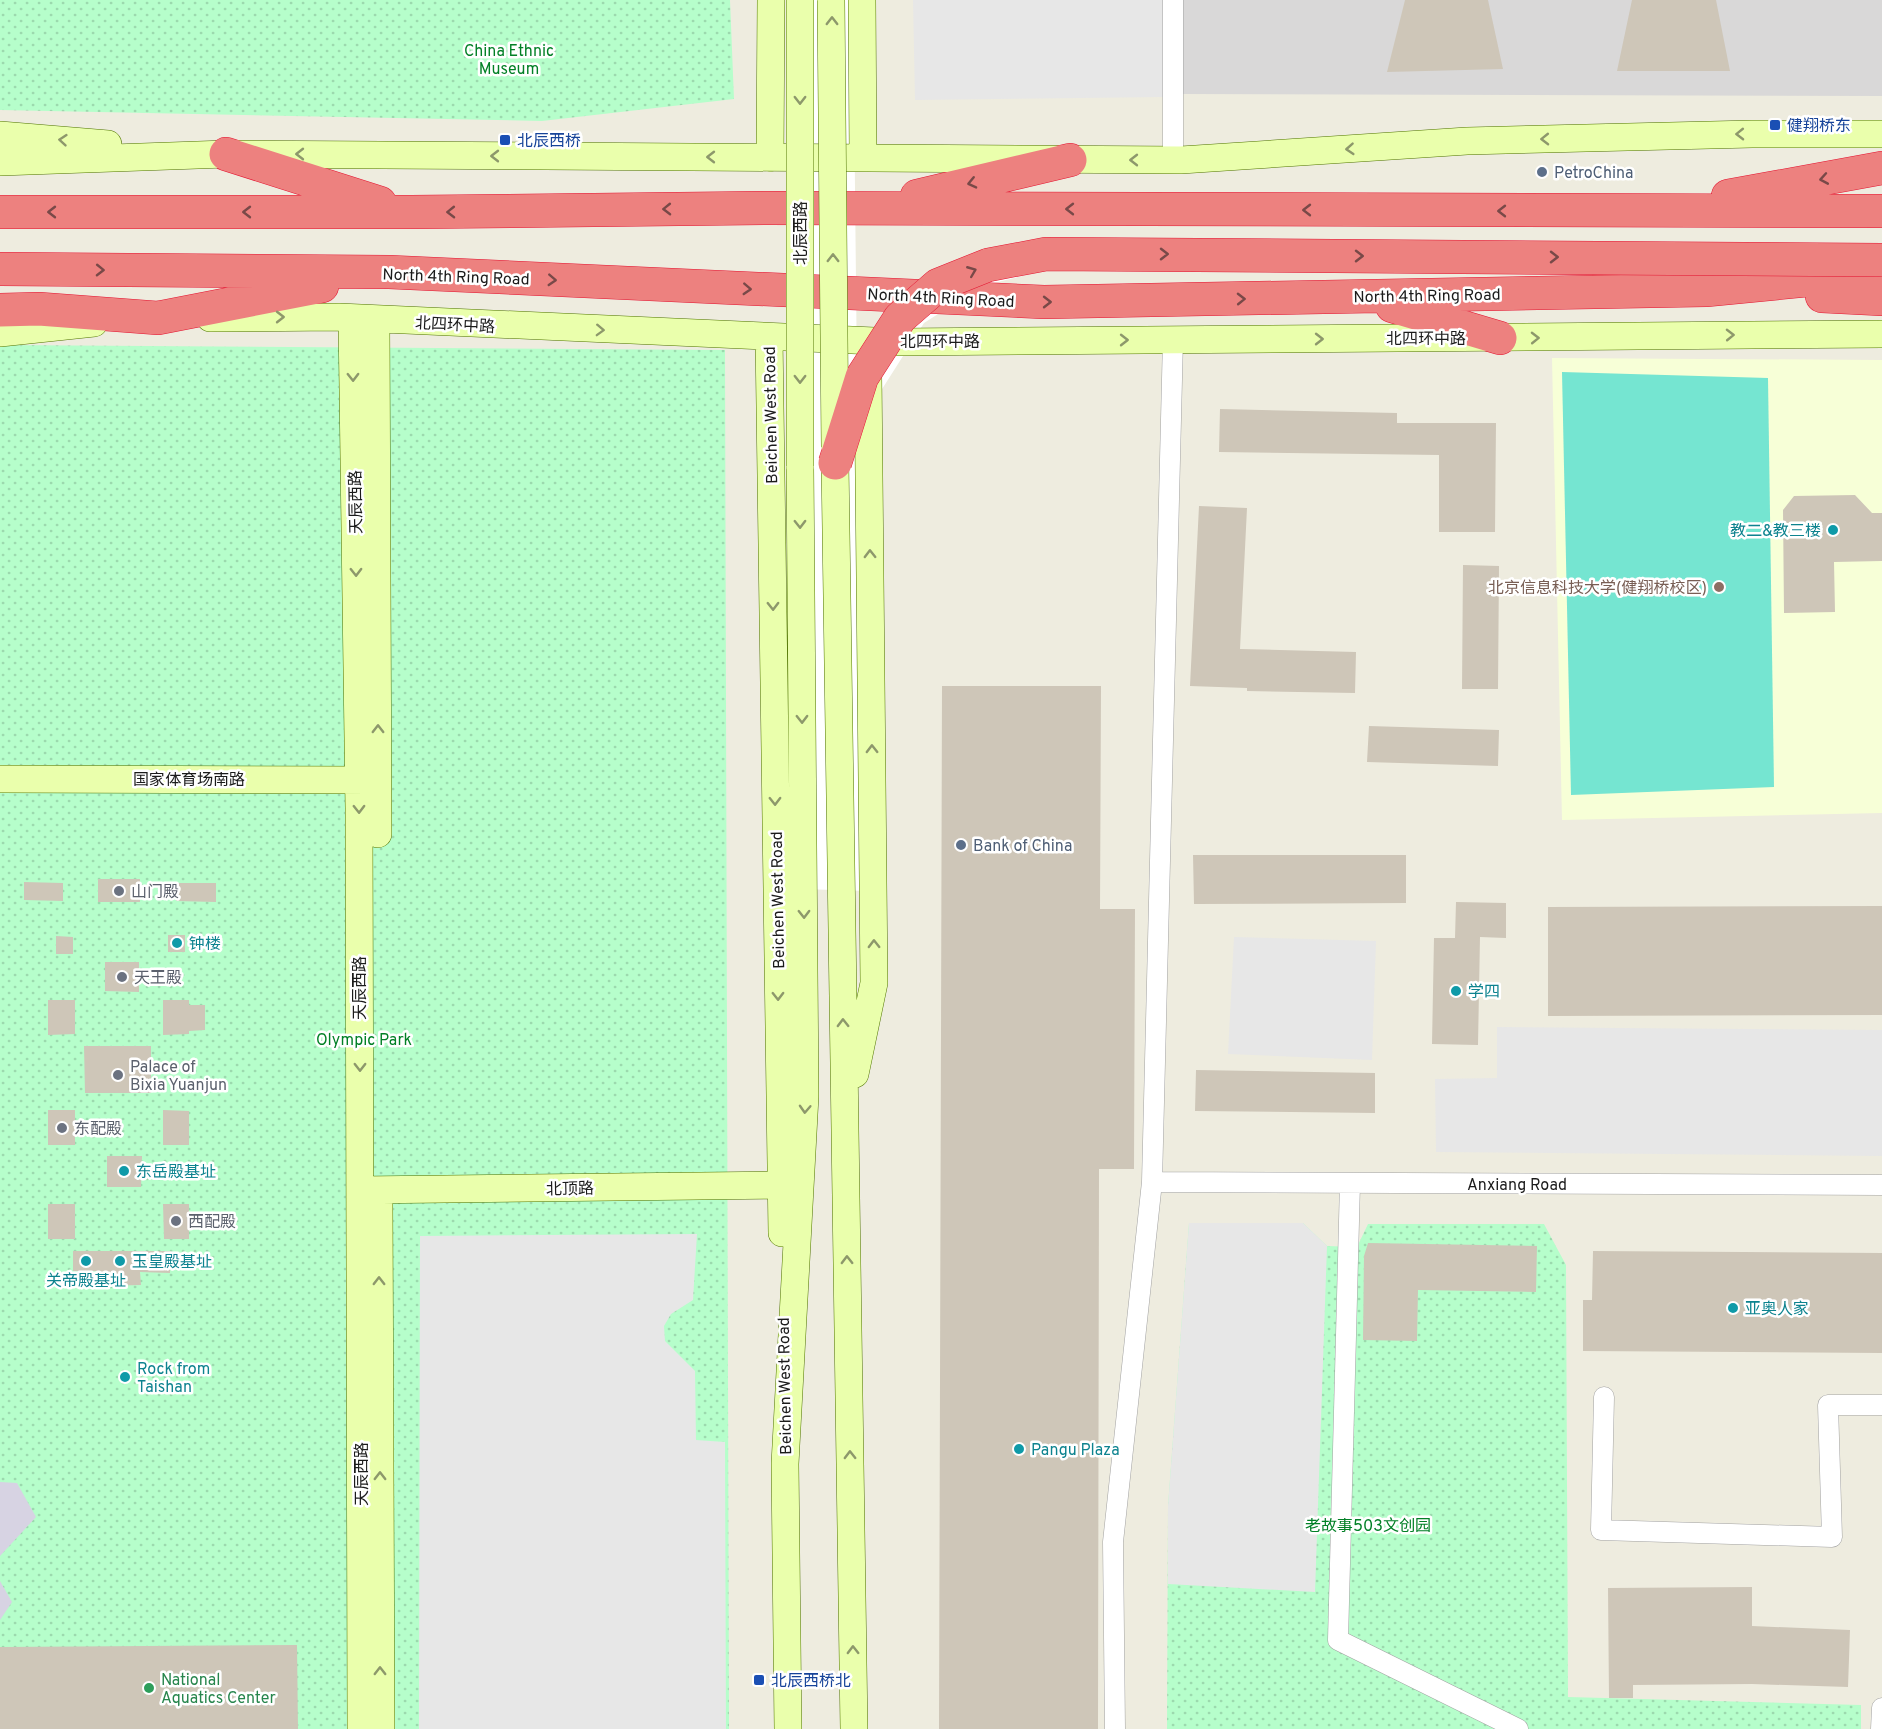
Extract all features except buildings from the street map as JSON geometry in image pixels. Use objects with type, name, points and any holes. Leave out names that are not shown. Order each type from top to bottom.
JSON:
[{"type":"highway","points":[[226,154],[411,212]]},
{"type":"highway","points":[[863,209],[1070,160]]},
{"type":"highway","points":[[1644,211],[1882,168]]},
{"type":"highway","points":[[0,212],[863,209],[1882,211]]},
{"type":"highway","points":[[835,463],[862,377],[900,318],[938,285],[999,263],[1046,254],[1882,260]]},
{"type":"highway","name":"North 4th Ring Road","points":[[0,269],[389,272],[1044,302],[1706,290],[1882,273]]},
{"type":"highway","points":[[0,310],[39,309],[158,318],[389,272]]},
{"type":"highway","points":[[1706,290],[1882,299]]},
{"type":"highway","points":[[1362,296],[1500,338]]},
{"type":"street","points":[[770,158],[771,0]]},
{"type":"street","name":"北辰西路","points":[[800,0],[800,466]]},
{"type":"street","name":"北辰西路","points":[[831,0],[835,463]]},
{"type":"street","points":[[862,0],[863,158]]},
{"type":"street","points":[[1173,0],[1173,160]]},
{"type":"street","points":[[771,53],[862,52]]},
{"type":"street","points":[[0,162],[226,154],[1173,160],[1467,141],[1752,134],[1882,134]]},
{"type":"street","points":[[0,135],[226,154]]},
{"type":"street","name":"北四环中路","points":[[0,333],[158,318],[364,319],[868,341],[1882,334]]},
{"type":"street","name":"天辰西路","points":[[361,1729],[369,1190],[364,319]]},
{"type":"street","name":"Beichen West Road","points":[[769,337],[788,1729]]},
{"type":"street","points":[[1115,1729],[1113,1542],[1152,1182],[1173,339]]},
{"type":"street","points":[[845,1125],[874,982],[868,341]]},
{"type":"street","points":[[835,463],[854,1729]]},
{"type":"street","name":"Beichen West Road","points":[[785,1464],[806,1096],[800,466]]},
{"type":"street","name":"国家体育场南路","points":[[0,779],[368,780]]},
{"type":"street","name":"Anxiang Road","points":[[1152,1182],[1882,1185]]},
{"type":"street","points":[[1350,1183],[1338,1640],[1518,1729]]},
{"type":"street","name":"北顶路","points":[[369,1190],[781,1185]]},
{"type":"street","name":"天辰西路","points":[[369,1190],[381,1729]]},
{"type":"street","points":[[1604,1396],[1601,1530],[1832,1537],[1828,1405],[1882,1405]]},
{"type":"street","points":[[1881,1729],[1882,1708]]},
{"type":"shaded area","points":[[913,0],[1163,0],[1164,97],[915,100]]},
{"type":"shaded area","points":[[1179,0],[1882,0],[1882,96],[1180,94]]},
{"type":"shaded area","name":"北京信息科技大学(健翔桥校区)","points":[[1552,358],[1882,360],[1882,813],[1562,820]]},
{"type":"shaded area","points":[[1562,372],[1768,378],[1774,787],[1571,795]]},
{"type":"shaded area","points":[[1234,937],[1376,941],[1372,1060],[1228,1054]]},
{"type":"shaded area","points":[[1497,1027],[1882,1030],[1882,1156],[1436,1152],[1435,1079],[1497,1078]]},
{"type":"shaded area","points":[[1189,1223],[1303,1223],[1327,1246],[1315,1592],[1168,1584],[1168,1506]]},
{"type":"shaded area","points":[[697,1234],[693,1300],[671,1314],[664,1326],[665,1341],[695,1371],[696,1440],[725,1442],[726,1729],[419,1729],[420,1236]]},
{"type":"shaded area","points":[[0,1482],[17,1483],[36,1517],[0,1556]]},
{"type":"shaded area","points":[[0,1581],[12,1602],[0,1620]]},
{"type":"green space","name":"China Ethnic Museum","points":[[0,0],[730,0],[734,99],[542,121],[0,110]]},
{"type":"green space","name":"Olympic Park","points":[[0,345],[725,350],[729,1729],[0,1729]]},
{"type":"green space","name":"老故事503文创园","points":[[1189,1223],[1303,1223],[1327,1246],[1357,1247],[1368,1224],[1544,1224],[1566,1265],[1568,1697],[1861,1705],[1861,1729],[1167,1729],[1168,1506]]},
{"type":"pier","points":[[806,0],[853,0],[857,378],[942,278],[1059,267],[982,286],[924,323],[877,397],[868,891],[801,889]]},
{"type":"place","name":"健翔桥东","points":[[1775,125]]},
{"type":"place","name":"北辰西桥","points":[[505,140]]},
{"type":"place","name":"PetroChina","points":[[1542,172]]},
{"type":"place","name":"教二&教三楼","points":[[1833,530]]},
{"type":"place","name":"北京信息科技大学(健翔桥校区)","points":[[1719,587]]},
{"type":"place","name":"Bank of China","points":[[961,845]]},
{"type":"place","name":"山门殿","points":[[119,891]]},
{"type":"place","name":"钟楼","points":[[177,943]]},
{"type":"place","name":"天王殿","points":[[122,977]]},
{"type":"place","name":"学四","points":[[1456,991]]},
{"type":"place","name":"Palace of Bixia Yuanjun","points":[[118,1075]]},
{"type":"place","name":"东配殿","points":[[62,1128]]},
{"type":"place","name":"东岳殿基址","points":[[124,1171]]},
{"type":"place","name":"西配殿","points":[[176,1221]]},
{"type":"place","name":"关帝殿基址","points":[[86,1261]]},
{"type":"place","name":"玉皇殿基址","points":[[120,1261]]},
{"type":"place","name":"亚奥人家","points":[[1733,1308]]},
{"type":"place","name":"Rock from Taishan","points":[[125,1377]]},
{"type":"place","name":"Pangu Plaza","points":[[1019,1449]]},
{"type":"place","name":"北辰西桥北","points":[[759,1680]]},
{"type":"place","name":"National Aquatics Center","points":[[149,1688]]}]
